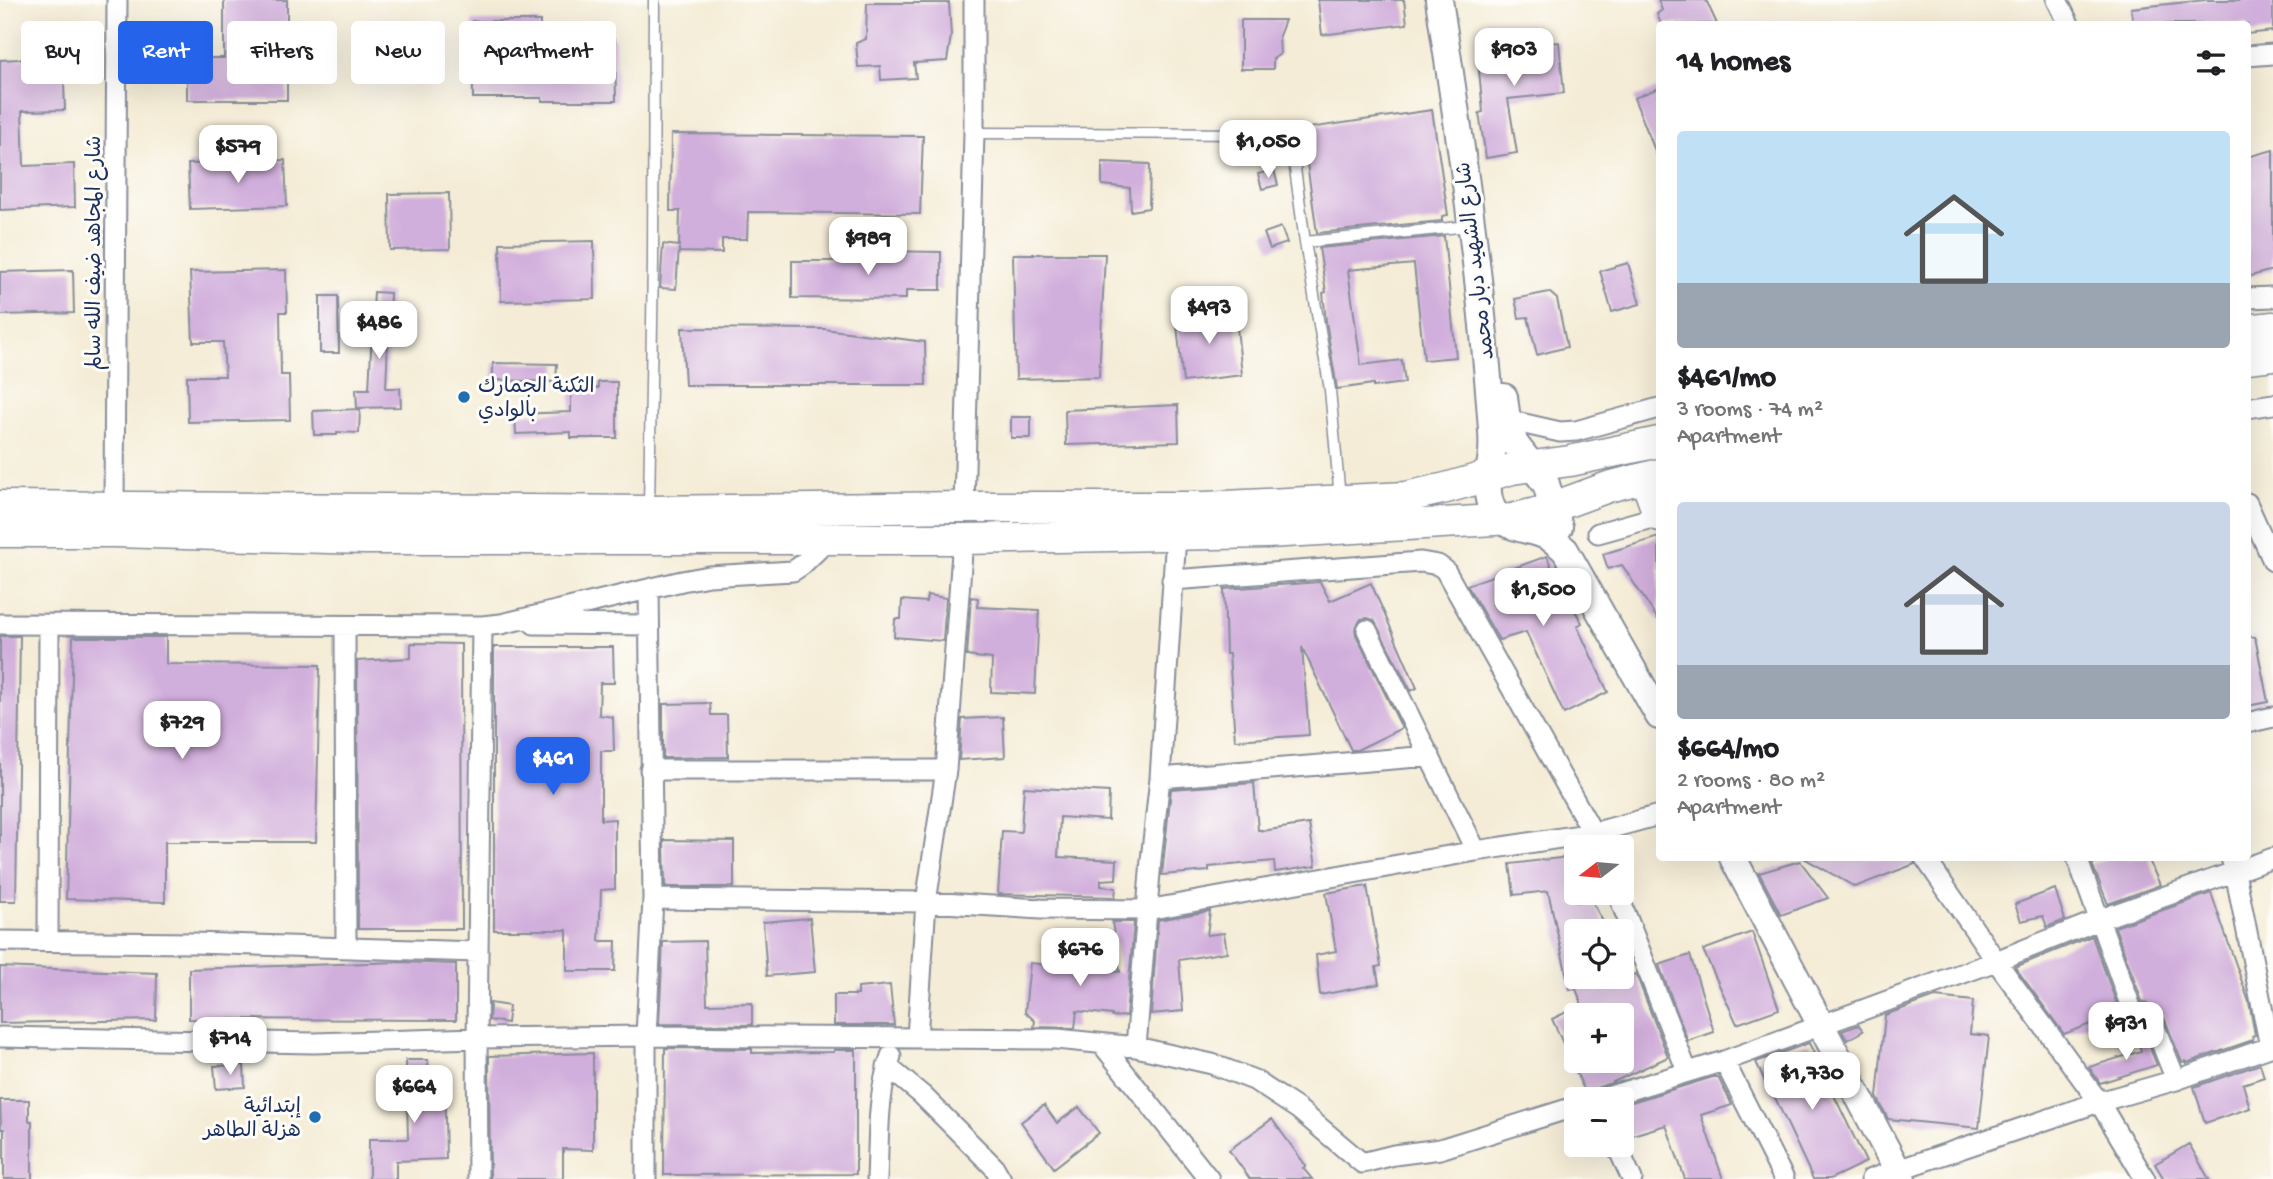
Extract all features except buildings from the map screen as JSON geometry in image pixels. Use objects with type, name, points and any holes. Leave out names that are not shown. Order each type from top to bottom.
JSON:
[{"type":"main road","points":[[2251,330],[2273,327]]},
{"type":"main road","points":[[2251,358],[2273,355]]},
{"type":"main road","points":[[0,506],[649,512],[964,507],[1205,507],[1406,497],[1488,475],[1656,443]]},
{"type":"main road","points":[[0,532],[365,539],[637,540],[1176,536],[1341,530],[1527,516],[1608,487],[1652,476],[1656,499]]},
{"type":"street","name":"شارع المجاهد ضيف الله سالم","points":[[114,506],[117,0]]},
{"type":"street","points":[[964,507],[974,133],[974,0]]},
{"type":"street","name":"شارع الشهيد دبار محمد","points":[[1439,0],[1470,226],[1507,421],[1515,444],[1546,484],[1565,550],[1656,711]]},
{"type":"street","name":"شارع الشهيد دبار محمد","points":[[1451,0],[1488,316],[1492,450],[1487,485],[1490,503],[1500,519]]},
{"type":"street","points":[[2057,0],[2067,21]]},
{"type":"street","points":[[2251,57],[2273,54]]},
{"type":"street","points":[[2251,298],[2273,297]]},
{"type":"street","points":[[2251,407],[2273,404]]},
{"type":"street","points":[[1507,421],[1560,432],[1576,431],[1656,409]]},
{"type":"street","points":[[2251,512],[2273,561]]},
{"type":"street","points":[[1598,533],[1656,517]]},
{"type":"street","points":[[1500,519],[1517,529],[1542,534],[1565,550]]},
{"type":"street","points":[[1136,1047],[1150,860],[1160,778],[1176,536]]},
{"type":"street","points":[[492,625],[709,576],[793,571],[830,538]]},
{"type":"street","points":[[877,1179],[880,1097],[887,1066],[907,1038],[946,770],[963,539]]},
{"type":"street","points":[[1172,580],[1422,562],[1438,565],[1445,570],[1593,835]]},
{"type":"street","points":[[646,1179],[646,1036],[653,899],[649,589]]},
{"type":"street","points":[[0,624],[649,625]]},
{"type":"street","points":[[48,941],[49,625]]},
{"type":"street","points":[[478,1179],[478,952],[492,625]]},
{"type":"street","points":[[345,626],[346,948]]},
{"type":"street","points":[[1367,630],[1476,850]]},
{"type":"street","points":[[2251,722],[2273,717]]},
{"type":"street","points":[[1160,778],[1430,756]]},
{"type":"street","points":[[650,770],[946,770]]},
{"type":"street","points":[[1609,835],[1656,816]]},
{"type":"street","points":[[653,899],[926,902],[1041,909],[1147,910],[1476,850],[1564,843]]},
{"type":"street","points":[[1634,1088],[1724,1061],[1996,961],[2233,865],[2273,858]]},
{"type":"street","points":[[1735,861],[1900,1175]]},
{"type":"street","points":[[1927,861],[2098,1102],[2145,1179]]},
{"type":"street","points":[[2078,861],[2132,1010],[2152,1020],[2176,1080]]},
{"type":"street","points":[[1871,1179],[1900,1175],[2098,1102],[2272,1049],[2233,865]]},
{"type":"street","points":[[1621,905],[1687,1071]]},
{"type":"street","points":[[0,941],[478,952]]},
{"type":"street","points":[[0,1037],[314,1043],[646,1036],[1057,1039],[1136,1047],[1212,1064],[1254,1080],[1298,1109],[1362,1163],[1374,1179]]},
{"type":"street","points":[[1102,1044],[1209,1179]]},
{"type":"street","points":[[1724,1061],[1784,1179]]},
{"type":"street","points":[[887,1066],[922,1095],[994,1167],[1001,1179]]},
{"type":"street","points":[[1362,1163],[1394,1155],[1440,1149],[1564,1110]]},
{"type":"street","points":[[1622,1157],[1632,1179]]},
{"type":"lane","points":[[649,512],[654,0]]},
{"type":"lane","points":[[974,133],[1283,135],[1289,141],[1330,390],[1340,501]]},
{"type":"lane","points":[[1305,242],[1470,226]]},
{"type":"place","name":"الثكنة الجمارك بالوادي","points":[[464,397]]},
{"type":"place","name":"إبتدائية هزلة الطاهر","points":[[315,1117]]}]
